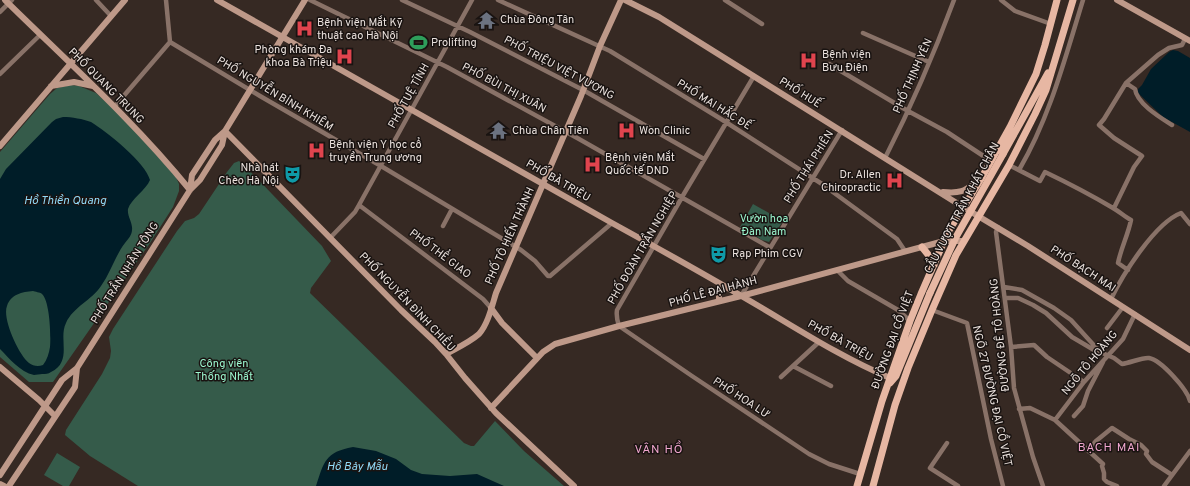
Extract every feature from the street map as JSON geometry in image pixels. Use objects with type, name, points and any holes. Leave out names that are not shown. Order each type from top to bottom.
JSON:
[{"type":"main road","points":[[1036,74],[1057,0]]},
{"type":"main road","points":[[873,486],[895,405],[908,368],[932,310],[964,241],[1009,165],[1036,114],[1046,90],[1073,0]]},
{"type":"main road","name":"CẦU VƯỢT TRẦN KHÁT CHÂN","points":[[887,386],[896,376],[948,252],[1054,62]]},
{"type":"main road","name":"CẦU VƯỢT TRẦN KHÁT CHÂN","points":[[1016,131],[1032,91],[1036,74]]},
{"type":"main road","name":"ĐƯỜNG ĐẠI CỒ VIỆT","points":[[857,486],[887,386],[910,321],[944,241],[1010,127],[1036,74]]},
{"type":"main road","points":[[991,160],[988,171],[989,177],[996,180],[1002,176]]},
{"type":"main road","points":[[922,247],[930,257],[934,266],[938,261],[942,261],[946,263],[950,270]]},
{"type":"main road","name":"CẦU VƯỢT TRẦN KHÁT CHÂN","points":[[908,368],[920,318]]},
{"type":"main road","points":[[872,433],[886,437]]},
{"type":"street","points":[[96,0],[111,16]]},
{"type":"street","points":[[0,146],[125,0]]},
{"type":"street","points":[[115,106],[170,42],[166,0]]},
{"type":"street","name":"PHỐ BÀ TRIỆU","points":[[217,0],[612,224],[654,246],[819,342],[873,371],[890,378]]},
{"type":"street","name":"PHỐ TRẦN NHÂN TÔNG","points":[[0,475],[62,380],[77,368],[190,190],[192,175],[215,140],[225,131],[305,0]]},
{"type":"street","name":"PHỐ BÙI THỊ XUÂN","points":[[310,0],[437,62],[565,131],[769,248]]},
{"type":"street","name":"PHỐ TRIỆU VIỆT VƯƠNG","points":[[402,0],[583,90],[704,159]]},
{"type":"street","name":"PHỐ TUỆ TĨNH","points":[[330,238],[359,205],[472,0]]},
{"type":"street","name":"PHỐ MAI HẮC ĐẾ","points":[[498,0],[610,51],[813,178],[898,239],[905,251]]},
{"type":"street","name":"PHỐ TÔ HIẾN THÀNH","points":[[446,354],[478,334],[484,325],[496,293],[583,90],[600,46],[621,0]]},
{"type":"street","name":"PHỐ HUẾ","points":[[625,0],[659,18],[754,76],[963,207]]},
{"type":"street","points":[[725,0],[762,24]]},
{"type":"street","name":"PHỐ THỊNH YÊN","points":[[884,158],[908,111],[954,0]]},
{"type":"street","points":[[1001,0],[1015,11],[1051,24]]},
{"type":"street","points":[[1019,170],[1038,134],[1055,92],[1083,0]]},
{"type":"street","points":[[1114,208],[1134,167],[1142,156],[1114,138],[1099,125],[1126,83],[1158,55],[1169,48],[1182,45],[1188,40],[1117,0]]},
{"type":"street","points":[[0,12],[8,1]]},
{"type":"street","name":"PHỐ QUANG TRUNG","points":[[8,1],[40,35],[115,106],[190,190]]},
{"type":"street","points":[[863,33],[929,62]]},
{"type":"street","points":[[0,74],[40,35]]},
{"type":"street","name":"PHỐ NGUYỄN BỈNH KHIÊM","points":[[170,42],[516,247],[527,254],[550,276],[612,224]]},
{"type":"street","points":[[829,64],[991,160]]},
{"type":"street","name":"PHỐ ĐOÀN TRẦN NGHIỆP","points":[[619,326],[616,316],[617,310],[704,159],[754,76]]},
{"type":"street","points":[[51,86],[74,82],[94,86]]},
{"type":"street","points":[[1126,83],[1135,89],[1136,93],[1146,106],[1172,125]]},
{"type":"street","name":"PHỐ THÁI PHIÊN","points":[[741,296],[842,130]]},
{"type":"street","name":"PHỐ NGUYỄN ĐÌNH CHIỂU","points":[[225,131],[446,354],[456,368],[491,408],[574,486]]},
{"type":"street","points":[[1009,165],[1040,181],[1045,172],[1074,185],[1095,199],[1114,208],[1123,216],[1131,220],[1130,228],[1123,244],[1118,263],[1128,270]]},
{"type":"street","points":[[940,192],[958,193],[964,191],[981,179]]},
{"type":"street","name":"PHỐ THỂ GIAO","points":[[359,205],[483,299],[502,322],[537,358]]},
{"type":"street","name":"PHỐ BẠCH MAI","points":[[963,207],[1190,350]]},
{"type":"street","points":[[443,226],[452,209]]},
{"type":"street","points":[[1111,299],[1146,242],[1174,216],[1181,213],[1190,224]]},
{"type":"street","name":"ĐƯỜNG ĐÊ TÔ HOÀNG","points":[[998,228],[996,232],[1004,286],[1014,388],[1043,486]]},
{"type":"street","name":"PHỐ LÊ ĐẠI HÀNH","points":[[491,408],[537,358],[548,348],[556,344],[619,326],[719,300],[741,296],[944,241],[964,241]]},
{"type":"street","points":[[837,270],[848,281],[898,310],[910,321]]},
{"type":"street","points":[[719,284],[719,300]]},
{"type":"street","points":[[1004,286],[1022,290],[1054,308],[1071,320],[1095,348],[1122,364],[1148,357],[1155,360],[1184,389],[1188,394],[1190,401]]},
{"type":"street","points":[[1005,298],[1018,298],[1029,303],[1046,313],[1072,337],[1094,350]]},
{"type":"street","points":[[1107,328],[1123,307]]},
{"type":"street","name":"NGÕ 27 ĐƯỜNG ĐẠI CỒ VIỆT","points":[[932,310],[967,323],[991,439],[1003,486]]},
{"type":"street","name":"NGÕ TÔ HOÀNG","points":[[1055,420],[1084,382],[1123,339],[1135,314]]},
{"type":"street","name":"PHỐ HOA LƯ","points":[[619,326],[809,454],[829,464],[860,474]]},
{"type":"street","points":[[781,377],[819,342]]},
{"type":"street","points":[[1011,347],[1034,346],[1047,357],[1084,382]]},
{"type":"street","points":[[1074,416],[1083,406],[1088,391],[1107,356]]},
{"type":"street","points":[[793,366],[832,386]]},
{"type":"street","points":[[0,367],[55,416]]},
{"type":"street","name":"PHỐ TRẦN NHÂN TÔNG","points":[[9,486],[75,387],[77,368]]},
{"type":"street","points":[[1019,409],[1030,408],[1055,420],[1103,464],[1104,479],[1106,482],[1117,486]]},
{"type":"street","points":[[1088,450],[1096,441],[1112,428],[1141,445],[1147,451],[1146,454],[1152,462],[1172,476]]},
{"type":"street","points":[[947,443],[930,468],[958,486]]},
{"type":"street","points":[[1164,486],[1190,451]]},
{"type":"street","points":[[0,484],[4,486]]},
{"type":"green space","name":"Hồ Thiền Quang","points":[[71,85],[79,86],[96,93],[117,112],[175,175],[179,184],[179,191],[173,207],[150,243],[53,382],[29,382],[0,357],[0,152],[50,94],[57,88]]},
{"type":"green space","name":"Công viên Thống Nhất","points":[[239,161],[322,246],[331,261],[311,288],[310,293],[464,443],[474,446],[495,421],[524,451],[564,486],[138,486],[90,456],[65,435],[66,430],[102,374],[110,358],[111,351],[109,337],[113,329],[177,231],[185,221],[194,218],[199,214],[227,172],[234,163]]},
{"type":"green space","name":"Vườn hoa Đàn Nam","points":[[753,204],[783,221],[769,242],[762,240],[740,227]]},
{"type":"green space","points":[[57,453],[80,467],[69,486],[63,486],[44,475]]},
{"type":"water","points":[[1173,50],[1178,51],[1190,58],[1190,132],[1163,117],[1137,92],[1151,69]]},
{"type":"water","name":"Hồ Thiền Quang","points":[[70,117],[91,122],[125,148],[141,165],[150,180],[128,209],[132,227],[130,237],[118,253],[104,281],[97,291],[73,312],[66,323],[63,336],[64,349],[62,362],[58,367],[49,373],[34,375],[19,368],[0,349],[0,179],[6,169],[56,119]],"holes":[[[33,291],[41,293],[45,298],[50,328],[50,347],[46,361],[43,365],[39,366],[29,363],[20,352],[12,336],[6,312],[7,306],[14,296]]]},
{"type":"water","name":"Hồ Bảy Mẫu","points":[[353,447],[376,451],[396,459],[411,470],[422,474],[450,476],[477,474],[504,486],[316,486],[321,470],[327,459],[337,452]]},
{"type":"place","name":"Chùa Đông Tân","points":[[487,20]]},
{"type":"place","name":"Bệnh viện Mắt Kỹ thuật cao Hà Nội","points":[[304,29]]},
{"type":"place","name":"Prolifting","points":[[418,43]]},
{"type":"place","name":"Phòng khám Đa khoa Bà Triệu","points":[[345,56]]},
{"type":"place","name":"Bệnh viện Bưu Điện","points":[[809,61]]},
{"type":"place","name":"Chùa Chân Tiên","points":[[499,131]]},
{"type":"place","name":"Won Clinic","points":[[626,131]]},
{"type":"place","name":"Bệnh viện Y học cổ truyền Trung ương","points":[[316,151]]},
{"type":"place","name":"Bệnh viện Mắt Quốc tế DND","points":[[592,164]]},
{"type":"place","name":"Nhà hát Chèo Hà Nội","points":[[292,174]]},
{"type":"place","name":"Dr. Allen Chiropractic","points":[[894,181]]},
{"type":"place","name":"Rạp Phim CGV","points":[[719,254]]},
{"type":"district","name":"BẠCH MAI","points":[[1109,448]]},
{"type":"district","name":"VÂN HỒ","points":[[659,450]]}]
